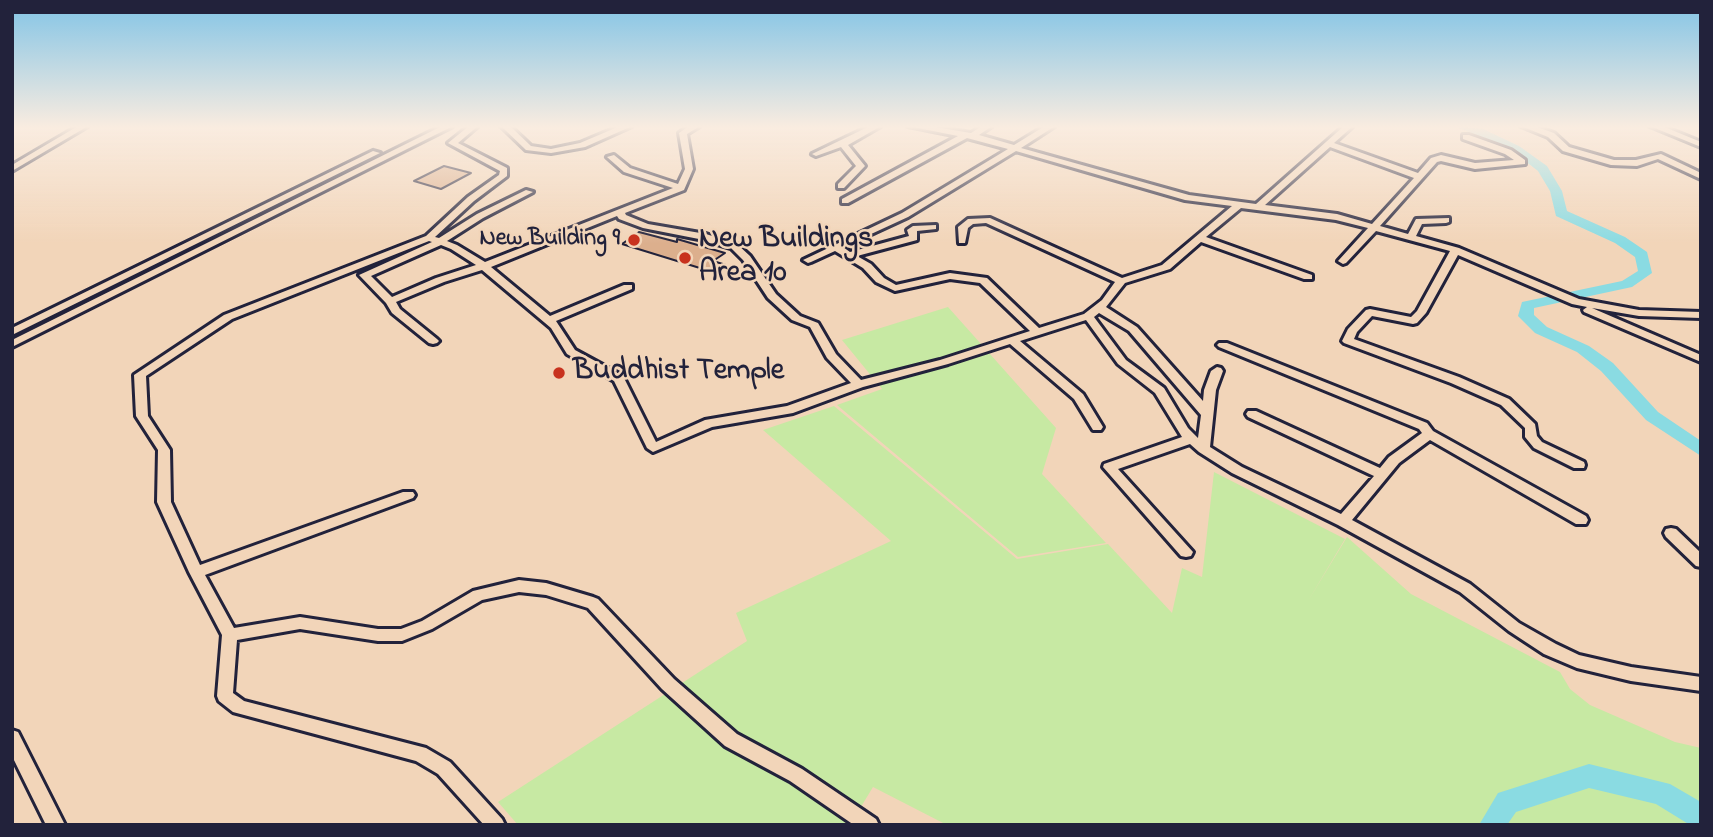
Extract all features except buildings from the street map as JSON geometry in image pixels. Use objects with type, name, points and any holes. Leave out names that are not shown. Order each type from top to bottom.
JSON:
[{"type":"street","points":[[12,332],[348,165]]},
{"type":"street","points":[[12,344],[368,165]]},
{"type":"street","points":[[495,165],[504,170],[503,176],[471,199],[434,240],[228,317],[140,375],[142,416],[164,450],[164,502],[196,572],[230,635],[226,696],[239,707],[420,754],[444,768],[496,825]]},
{"type":"street","points":[[621,165],[627,170],[681,188]]},
{"type":"street","points":[[390,301],[440,279],[484,266],[681,188],[689,165]]},
{"type":"street","points":[[841,186],[860,165]]},
{"type":"street","points":[[845,201],[913,165]]},
{"type":"street","points":[[808,260],[905,215],[990,165]]},
{"type":"street","points":[[1070,165],[1188,198],[1337,217],[1456,250],[1576,302],[1636,333],[1701,359]]},
{"type":"street","points":[[1258,207],[1304,165]]},
{"type":"street","points":[[1390,165],[1420,177]]},
{"type":"street","points":[[1343,261],[1377,228],[1430,165]]},
{"type":"street","points":[[1471,165],[1490,165]]},
{"type":"street","points":[[1677,165],[1701,176]]},
{"type":"street","points":[[433,341],[396,311],[390,301],[364,275],[529,192]]},
{"type":"street","points":[[434,240],[454,247],[484,266],[548,321],[571,352],[619,380],[653,448],[709,423],[789,410],[859,384],[1013,341],[1094,312],[1121,281],[1166,267],[1240,204]]},
{"type":"street","points":[[620,212],[622,217],[646,226],[706,237],[734,246],[747,258],[772,296],[796,318],[814,325],[831,356],[859,384]]},
{"type":"street","points":[[962,241],[963,226],[971,221],[987,220],[1121,281]]},
{"type":"street","points":[[1410,237],[1419,221],[1446,220]]},
{"type":"street","points":[[849,256],[914,238],[912,230],[916,228],[933,227]]},
{"type":"street","points":[[1199,239],[1308,277]]},
{"type":"street","points":[[837,248],[895,288],[950,276],[983,281],[1038,333]]},
{"type":"street","points":[[1456,250],[1421,313],[1413,321],[1370,312],[1352,331],[1348,341],[1455,380],[1505,402],[1531,427],[1531,437],[1538,446],[1579,465]]},
{"type":"street","points":[[548,321],[628,287]]},
{"type":"street","points":[[1576,302],[1639,313],[1701,315]]},
{"type":"street","points":[[1094,312],[1133,329],[1208,415]]},
{"type":"street","points":[[1094,312],[1122,362],[1160,391],[1183,431],[1203,449],[1237,470],[1343,521],[1465,588],[1549,649],[1577,661],[1631,674],[1701,684]]},
{"type":"street","points":[[1013,341],[1079,397],[1097,427]]},
{"type":"street","points":[[1223,345],[1423,426],[1429,434],[1581,520]]},
{"type":"street","points":[[1203,449],[1210,390],[1217,371]]},
{"type":"street","points":[[1252,414],[1382,474]]},
{"type":"street","points":[[1343,521],[1394,460],[1429,434]]},
{"type":"street","points":[[1186,552],[1109,467],[1191,439]]},
{"type":"street","points":[[196,572],[408,495]]},
{"type":"street","points":[[1671,533],[1701,562]]},
{"type":"street","points":[[230,635],[300,623],[378,635],[402,635],[427,625],[478,595],[519,586],[546,589],[593,603],[668,684],[730,740],[796,775],[870,825]]},
{"type":"street","points":[[12,738],[56,825]]},
{"type":"green space","points":[[948,307],[1056,428],[1042,474],[1106,543],[1018,557],[837,405],[882,389],[842,340]]},
{"type":"green space","points":[[834,406],[1017,559],[1108,544],[1172,613],[1182,568],[1202,577],[1214,472],[1345,539],[1308,601],[1347,537],[1411,594],[1560,672],[1570,689],[1590,705],[1675,742],[1701,748],[1701,825],[947,825],[873,787],[850,825],[518,825],[498,802],[747,641],[736,613],[891,541],[763,430]]},
{"type":"waterway","points":[[1538,165],[1556,191],[1561,213],[1620,240],[1642,255],[1645,273],[1627,284],[1527,305],[1526,316],[1541,330],[1583,349],[1607,367],[1652,416],[1701,450]]},
{"type":"waterway","points":[[1492,825],[1507,802],[1589,776],[1661,793],[1701,817]]},
{"type":"place","name":"New Building 9","points":[[634,240]]},
{"type":"place","name":"New Buildings Area 10","points":[[685,258]]},
{"type":"place","name":"Buddhist Temple","points":[[559,373]]}]
